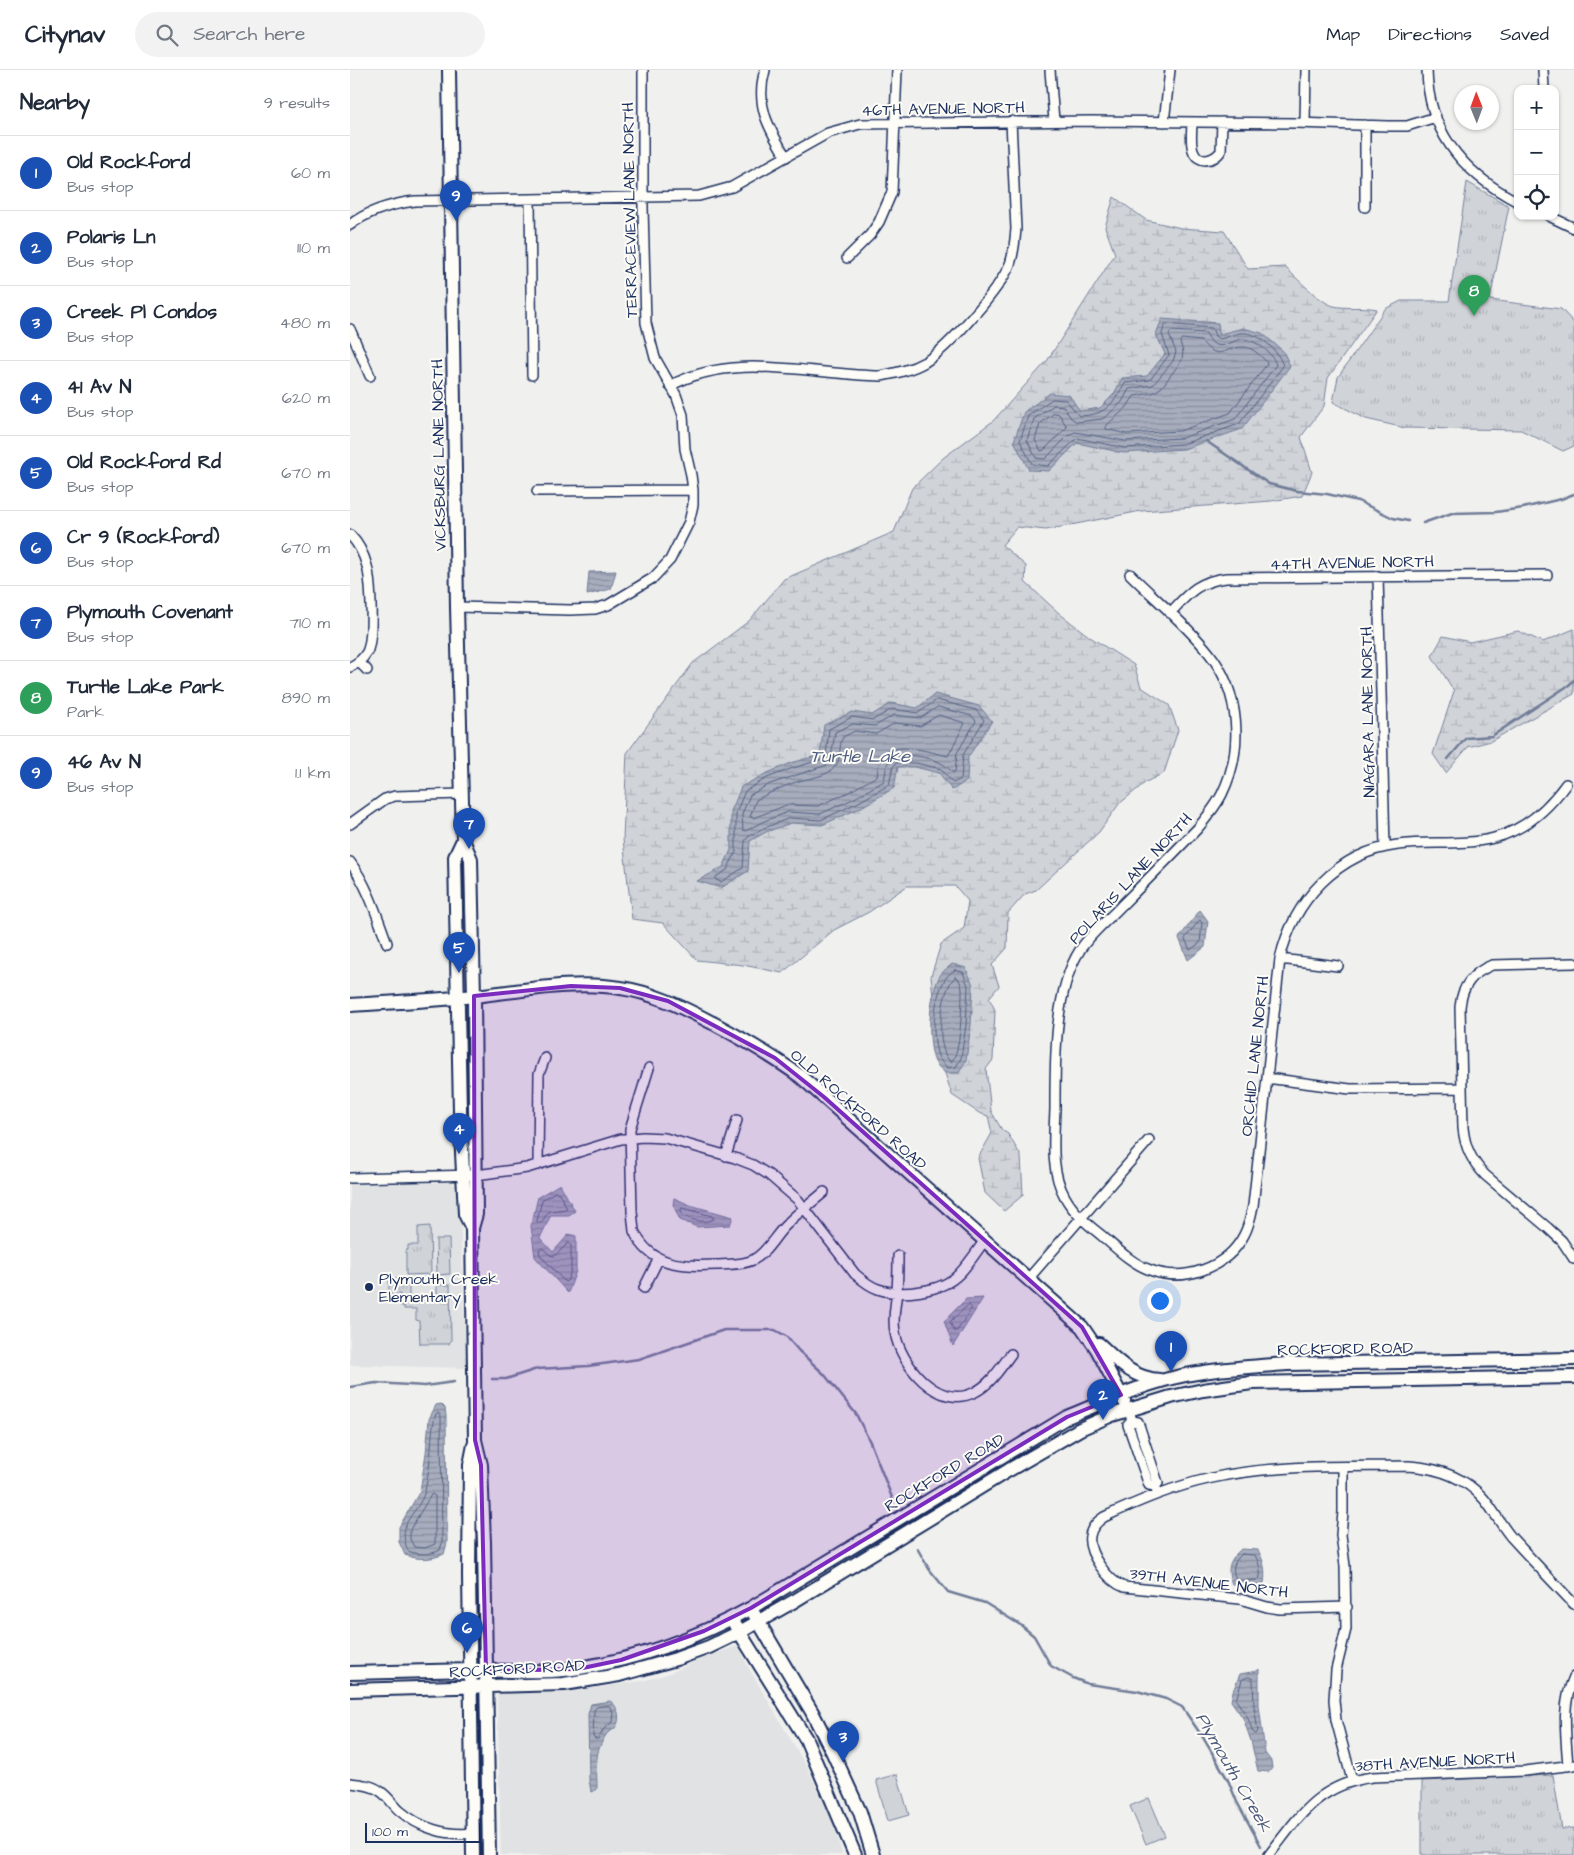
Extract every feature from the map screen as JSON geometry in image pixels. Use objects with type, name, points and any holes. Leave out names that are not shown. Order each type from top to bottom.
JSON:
[{"type":"main road","name":"VICKSBURG LANE NORTH","points":[[450,70],[450,201],[463,840],[471,859],[474,996],[470,1175],[465,1214],[472,1228],[475,1440],[481,1475],[487,1687],[489,1855]]},
{"type":"main road","name":"VICKSBURG LANE NORTH","points":[[463,840],[455,857],[460,1111],[470,1175]]},
{"type":"main road","name":"OLD ROCKFORD ROAD","points":[[350,1005],[474,996],[571,986],[620,988],[668,1001],[748,1042],[800,1076],[1082,1327],[1097,1349],[1121,1394],[1130,1416]]},
{"type":"main road","points":[[1082,1327],[1115,1359],[1132,1372],[1151,1380],[1172,1378]]},
{"type":"main road","name":"ROCKFORD ROAD","points":[[350,1674],[470,1670],[550,1671],[621,1660],[670,1644],[751,1608],[1060,1421],[1121,1394],[1172,1378],[1243,1367],[1287,1364],[1574,1359]]},
{"type":"main road","name":"ROCKFORD ROAD","points":[[350,1690],[564,1684],[619,1675],[676,1659],[709,1647],[758,1622],[1080,1429],[1112,1415],[1130,1416],[1171,1397],[1252,1383],[1574,1377]]},
{"type":"main road","name":"VICKSBURG LANE NORTH","points":[[473,1855],[470,1670],[470,1465],[475,1440]]},
{"type":"main road","points":[[751,1608],[812,1712],[832,1751],[860,1812],[874,1855]]},
{"type":"main road","points":[[731,1618],[806,1739],[855,1855]]},
{"type":"street","name":"TERRACEVIEW LANE NORTH","points":[[457,607],[570,610],[595,609],[608,605],[652,578],[670,560],[689,522],[693,505],[693,490],[685,449],[683,415],[676,395],[654,358],[646,323],[642,70]]},
{"type":"street","points":[[764,70],[761,94],[762,109],[766,123],[786,157]]},
{"type":"street","points":[[847,258],[880,222],[890,200],[894,175],[894,122],[897,70]]},
{"type":"street","points":[[1050,70],[1054,121]]},
{"type":"street","points":[[1164,122],[1170,70]]},
{"type":"street","points":[[1305,124],[1306,70]]},
{"type":"street","points":[[1427,70],[1430,100],[1436,117],[1454,151],[1466,166],[1495,190],[1514,200]]},
{"type":"street","points":[[1543,70],[1544,85]]},
{"type":"street","name":"46TH AVENUE NORTH","points":[[350,225],[367,214],[399,203],[415,201],[699,196],[716,192],[748,179],[812,140],[844,127],[860,124],[1054,121],[1407,126],[1436,117]]},
{"type":"street","points":[[670,386],[694,376],[710,372],[759,367],[881,376],[913,368],[936,354],[994,292],[1011,262],[1016,229],[1011,121]]},
{"type":"street","points":[[1192,122],[1193,151],[1196,156],[1207,161],[1213,160],[1221,151],[1222,122]]},
{"type":"street","points":[[1364,125],[1365,207]]},
{"type":"street","points":[[530,200],[532,376]]},
{"type":"street","points":[[1557,220],[1574,228]]},
{"type":"street","points":[[350,329],[370,376]]},
{"type":"street","points":[[537,491],[693,490]]},
{"type":"street","points":[[350,535],[361,551],[367,566],[371,635],[366,654],[359,662],[350,667]]},
{"type":"street","name":"POLARIS LANE NORTH","points":[[1130,574],[1210,654],[1222,672],[1235,713],[1235,754],[1228,781],[1211,812],[1198,828],[1088,940],[1080,951],[1069,975],[1061,1006],[1055,1055],[1054,1156],[1058,1183],[1071,1208],[1080,1218],[1136,1264],[1165,1274],[1178,1275]]},
{"type":"street","name":"44TH AVENUE NORTH","points":[[1170,613],[1197,587],[1216,580],[1378,576],[1547,575]]},
{"type":"street","name":"NIAGARA LANE NORTH","points":[[1378,576],[1385,847]]},
{"type":"street","points":[[359,662],[367,670]]},
{"type":"street","name":"ORCHID LANE NORTH","points":[[1178,1275],[1196,1273],[1223,1259],[1244,1236],[1250,1222],[1280,959],[1290,927],[1312,891],[1345,863],[1385,847],[1459,843],[1496,838],[1529,822],[1556,797],[1566,784]]},
{"type":"street","points":[[350,824],[385,799],[395,796],[462,794]]},
{"type":"street","points":[[350,862],[369,896],[387,943]]},
{"type":"street","points":[[1280,959],[1338,966]]},
{"type":"street","points":[[1574,963],[1492,965],[1481,969],[1472,977],[1465,986],[1461,1002],[1462,1088],[1465,1141],[1469,1154],[1486,1175],[1562,1241],[1574,1258]]},
{"type":"street","points":[[538,1165],[538,1074],[545,1058]]},
{"type":"street","points":[[649,1068],[630,1129],[632,1211],[634,1231],[644,1248],[658,1258],[677,1264],[693,1266],[740,1264],[746,1262],[762,1254],[786,1224],[824,1192]]},
{"type":"street","points":[[1267,1078],[1350,1089],[1462,1088]]},
{"type":"street","points":[[726,1156],[737,1120]]},
{"type":"street","points":[[350,1178],[470,1175],[527,1168],[629,1138],[665,1138],[753,1165],[769,1175],[784,1186],[805,1209],[855,1274],[865,1283],[878,1289],[897,1293],[920,1291],[951,1281],[959,1275],[985,1240]]},
{"type":"street","points":[[1028,1279],[1149,1140]]},
{"type":"street","points":[[898,1256],[897,1293],[893,1316],[895,1333],[900,1348],[917,1375],[934,1390],[942,1394],[952,1395],[973,1393],[985,1386],[1011,1354]]},
{"type":"street","points":[[644,1288],[658,1258]]},
{"type":"street","name":"OLD ROCKFORD ROAD","points":[[1130,1416],[1138,1422],[1158,1482],[1156,1490]]},
{"type":"street","points":[[1156,1490],[1199,1480],[1256,1471],[1390,1466],[1426,1467],[1442,1471],[1471,1487],[1483,1498],[1504,1528],[1574,1604]]},
{"type":"street","points":[[1343,1467],[1341,1535],[1345,1566],[1346,1629],[1336,1670],[1334,1700],[1336,1720],[1352,1780]]},
{"type":"street","name":"39TH AVENUE NORTH","points":[[1156,1490],[1104,1517],[1093,1528],[1090,1535],[1091,1545],[1103,1570],[1115,1584],[1124,1587],[1240,1599],[1280,1609],[1346,1607]]},
{"type":"street","points":[[1566,1596],[1574,1588]]},
{"type":"street","points":[[1571,1766],[1565,1710],[1567,1696],[1574,1677]]},
{"type":"street","name":"38TH AVENUE NORTH","points":[[1269,1855],[1304,1811],[1316,1800],[1328,1791],[1352,1780],[1372,1777],[1525,1771],[1571,1766]]},
{"type":"street","points":[[350,1783],[371,1786],[380,1791],[399,1810],[412,1820],[428,1828],[452,1833],[473,1832]]},
{"type":"highlighted area","points":[[571,986],[620,988],[668,1001],[775,1058],[824,1097],[1082,1327],[1121,1395],[1067,1417],[751,1608],[704,1631],[621,1660],[578,1669],[486,1671],[481,1465],[475,1440],[474,996]]},
{"type":"shaded area","points":[[451,1182],[459,1188],[466,1368],[350,1365],[350,1184]]},
{"type":"shaded area","points":[[739,1645],[747,1665],[808,1769],[835,1826],[842,1855],[501,1855],[497,1692],[551,1693],[642,1681],[668,1674]]},
{"type":"green space","points":[[1467,182],[1509,206],[1490,300],[1561,309],[1574,323],[1574,446],[1563,451],[1521,430],[1405,428],[1366,419],[1333,402],[1338,377],[1385,309],[1401,301],[1449,301]]},
{"type":"green space","points":[[1114,197],[1146,220],[1181,228],[1224,231],[1248,269],[1285,267],[1308,289],[1329,304],[1339,307],[1377,309],[1328,378],[1324,406],[1301,437],[1312,472],[1302,496],[1271,501],[1141,511],[1046,530],[1017,527],[1002,545],[1026,566],[1025,582],[1060,614],[1090,637],[1134,665],[1141,687],[1169,705],[1178,730],[1164,773],[1146,782],[1119,804],[1099,832],[1036,890],[1025,894],[1008,913],[1007,948],[992,965],[999,986],[989,998],[995,1010],[993,1060],[986,1069],[991,1111],[1021,1156],[1023,1195],[1004,1211],[985,1193],[978,1158],[992,1133],[988,1116],[979,1113],[952,1095],[938,1051],[931,976],[941,944],[964,928],[968,901],[955,886],[907,886],[869,912],[834,930],[782,973],[743,965],[697,960],[663,923],[632,919],[623,839],[627,753],[693,663],[749,621],[784,579],[894,532],[912,488],[943,458],[993,421],[1047,361],[1115,254],[1105,227]]},
{"type":"green space","points":[[1574,629],[1574,694],[1491,741],[1468,747],[1446,773],[1433,754],[1454,691],[1432,656],[1443,636],[1470,642],[1518,631],[1543,642]]},
{"type":"green space","points":[[430,1226],[431,1274],[406,1275],[406,1250],[408,1250],[408,1245],[418,1245],[418,1227]]},
{"type":"green space","points":[[436,1239],[449,1239],[450,1274],[437,1275]]},
{"type":"green space","points":[[389,1279],[409,1279],[409,1297],[437,1297],[437,1285],[450,1285],[451,1340],[449,1344],[420,1344],[419,1321],[416,1320],[416,1309],[404,1309],[404,1306],[401,1306],[400,1294],[389,1295]]},
{"type":"green space","points":[[897,1774],[909,1815],[888,1821],[876,1780]]},
{"type":"green space","points":[[1553,1775],[1562,1829],[1574,1828],[1574,1855],[1422,1855],[1422,1781]]},
{"type":"green space","points":[[1149,1798],[1165,1836],[1146,1844],[1130,1806]]},
{"type":"water","points":[[1162,319],[1218,323],[1219,334],[1243,328],[1262,333],[1283,351],[1290,366],[1242,429],[1184,449],[1124,453],[1077,443],[1049,471],[1029,470],[1014,441],[1024,412],[1050,393],[1069,395],[1080,411],[1100,408],[1114,394],[1122,378],[1147,376],[1165,354],[1156,334]]},
{"type":"water","points":[[616,571],[611,589],[587,595],[589,572]]},
{"type":"water","name":"Turtle Lake","points":[[935,694],[979,706],[992,721],[968,757],[967,781],[952,790],[939,773],[915,767],[898,767],[894,788],[858,809],[822,825],[791,823],[766,832],[750,841],[748,871],[721,888],[697,881],[723,867],[731,850],[731,812],[741,787],[791,763],[820,755],[824,725],[852,712],[872,715],[891,703],[917,708]]},
{"type":"water","points":[[1200,910],[1208,921],[1205,947],[1188,960],[1179,938]]},
{"type":"water","points":[[952,964],[966,968],[973,985],[971,1025],[966,1060],[959,1073],[945,1073],[936,1063],[932,1053],[930,1017],[931,1004],[937,982],[941,974]]},
{"type":"water","points":[[560,1184],[575,1211],[569,1215],[551,1215],[540,1238],[553,1252],[569,1234],[576,1236],[576,1271],[568,1293],[535,1257],[531,1226],[538,1197]]},
{"type":"water","points":[[674,1198],[690,1205],[733,1217],[730,1225],[697,1227],[680,1220],[673,1205]]},
{"type":"water","points":[[983,1298],[953,1346],[944,1321],[966,1299]]},
{"type":"water","points":[[441,1404],[445,1408],[446,1416],[447,1543],[444,1554],[424,1559],[415,1558],[405,1555],[399,1542],[399,1527],[420,1491],[429,1419],[436,1405]]},
{"type":"water","points":[[1241,1549],[1258,1550],[1264,1566],[1264,1583],[1257,1586],[1232,1584],[1229,1574],[1231,1561]]},
{"type":"water","points":[[1259,1669],[1259,1705],[1265,1753],[1271,1761],[1272,1768],[1269,1772],[1258,1771],[1243,1718],[1231,1701],[1240,1674]]},
{"type":"water","points":[[610,1701],[617,1709],[619,1717],[615,1728],[607,1734],[599,1749],[597,1788],[593,1792],[591,1791],[589,1780],[588,1714],[591,1704]]},
{"type":"waterway","points":[[1206,441],[1269,484],[1297,491],[1327,494],[1358,501],[1393,518],[1408,521]]},
{"type":"waterway","points":[[1423,523],[1452,513],[1496,512],[1523,508],[1574,494]]},
{"type":"waterway","points":[[1448,759],[1466,738],[1492,736],[1574,680]]},
{"type":"waterway","name":"Plymouth Creek","points":[[492,1379],[506,1379],[537,1369],[588,1366],[639,1359],[724,1330],[775,1330],[786,1336],[824,1374],[856,1414],[870,1442],[893,1500]]},
{"type":"waterway","name":"Plymouth Creek","points":[[350,1387],[376,1383],[425,1386],[454,1382]]},
{"type":"waterway","name":"Plymouth Creek","points":[[917,1548],[929,1569],[948,1592],[985,1603],[1022,1626],[1034,1636],[1051,1666],[1088,1684],[1137,1691],[1166,1699],[1182,1707],[1204,1739],[1228,1780],[1237,1802],[1261,1846]]},
{"type":"place","name":"46 Av N","points":[[456,221]]},
{"type":"place","name":"Turtle Lake Park","points":[[1474,316]]},
{"type":"place","name":"Plymouth Covenant","points":[[469,849]]},
{"type":"place","name":"Old Rockford Rd","points":[[459,973]]},
{"type":"place","name":"41 Av N","points":[[459,1154]]},
{"type":"place","name":"Plymouth Creek Elementary","points":[[369,1287]]},
{"type":"place","name":"Old Rockford","points":[[1171,1372]]},
{"type":"place","name":"Polaris Ln","points":[[1103,1420]]},
{"type":"place","name":"Cr 9 (Rockford)","points":[[467,1653]]},
{"type":"place","name":"Creek Pl Condos","points":[[843,1762]]}]
